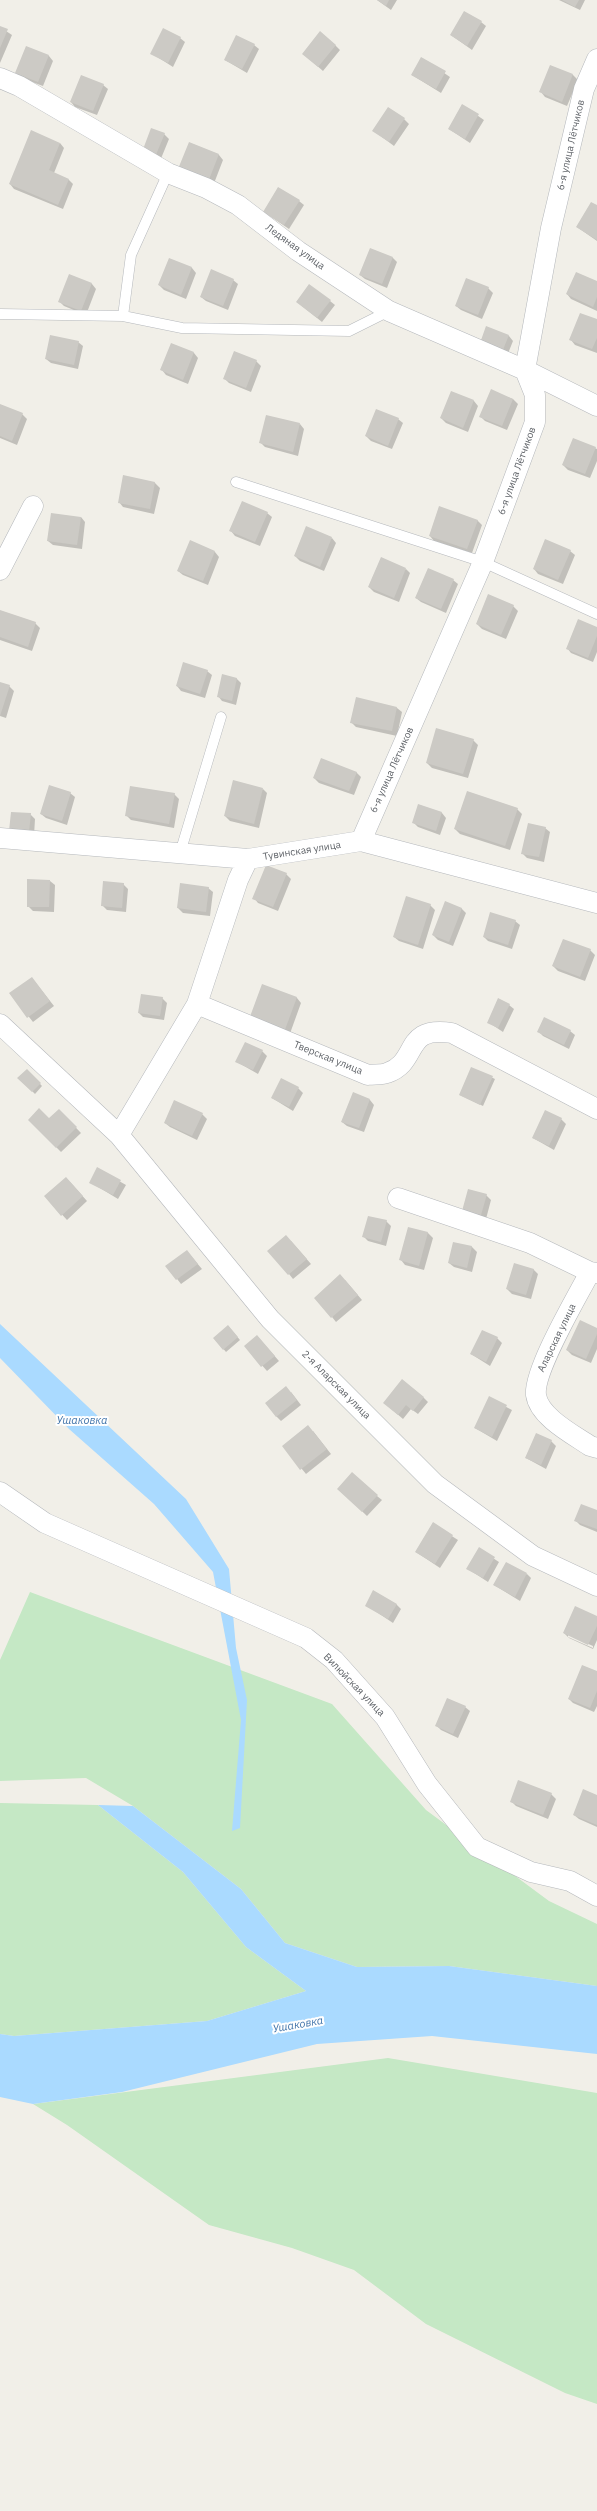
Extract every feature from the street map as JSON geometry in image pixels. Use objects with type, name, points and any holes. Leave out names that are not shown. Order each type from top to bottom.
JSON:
[{"type":"street","name":"6-я улица Лётчиков","points":[[361,841],[483,562],[535,422],[535,395],[525,370],[551,228],[584,89],[597,60]]},
{"type":"street","name":"Ледяная улица","points":[[0,78],[19,86],[168,173],[206,188],[238,205],[298,251],[389,311],[525,370],[597,406]]},
{"type":"street","points":[[0,570],[33,506]]},
{"type":"street","name":"Тувинская улица","points":[[0,838],[248,859],[361,841],[597,903]]},
{"type":"street","points":[[119,1135],[197,1004],[238,880],[248,859]]},
{"type":"street","name":"Тверская улица","points":[[197,1004],[368,1075],[387,1074],[402,1063],[418,1038],[434,1030],[452,1033],[597,1108]]},
{"type":"street","name":"2-я Аларская улица","points":[[0,1024],[119,1135],[270,1319],[435,1484],[534,1556],[597,1586]]},
{"type":"street","points":[[398,1198],[530,1243],[593,1273]]},
{"type":"street","name":"Аларская улица","points":[[593,1273],[539,1373],[536,1395],[549,1418],[590,1446],[597,1448]]},
{"type":"street","name":"Вилюйская улица","points":[[0,1492],[45,1523],[284,1626],[306,1638],[334,1660],[385,1717],[427,1784],[477,1847],[531,1872],[570,1881],[597,1896]]},
{"type":"lane","points":[[123,316],[131,255],[168,173]]},
{"type":"lane","points":[[0,314],[123,316],[182,328],[349,331],[389,311]]},
{"type":"lane","points":[[236,482],[483,562],[597,614]]},
{"type":"lane","points":[[180,853],[221,717]]},
{"type":"green space","points":[[30,1592],[332,1704],[426,1810],[549,1901],[597,1924],[597,1986],[449,1966],[357,1967],[285,1943],[241,1889],[133,1806],[86,1778],[0,1781],[0,1660]]},
{"type":"green space","points":[[0,1803],[98,1805],[183,1872],[246,1947],[306,1991],[207,2021],[14,2036],[0,2034]]},
{"type":"green space","points":[[388,2058],[597,2093],[597,2404],[565,2393],[426,2324],[354,2270],[292,2248],[209,2225],[67,2125],[33,2104]]},
{"type":"water","name":"Ушаковка","points":[[0,1324],[186,1499],[229,1569],[236,1648],[247,1700],[240,1828],[232,1831],[241,1720],[213,1572],[154,1504],[69,1429],[0,1358]]},
{"type":"water","points":[[98,1805],[133,1806],[241,1889],[285,1943],[357,1967],[449,1966],[597,1986],[597,2054],[432,2036],[317,2044],[122,2092],[33,2104],[0,2097],[0,2034],[14,2036],[207,2021],[306,1991],[246,1947],[183,1872]]},
{"type":"building","points":[[377,0],[389,0],[386,6]]},
{"type":"building","points":[[562,0],[579,0],[575,7]]},
{"type":"building","points":[[464,11],[482,21],[467,46],[450,35]]},
{"type":"building","points":[[0,26],[8,29],[0,48]]},
{"type":"building","points":[[163,28],[181,37],[168,63],[150,54]]},
{"type":"building","points":[[320,31],[336,45],[318,67],[302,54]]},
{"type":"building","points":[[236,35],[255,44],[242,69],[224,60]]},
{"type":"building","points":[[26,46],[49,55],[38,82],[15,73]]},
{"type":"building","points":[[421,57],[446,71],[436,89],[411,75]]},
{"type":"building","points":[[550,65],[573,74],[562,102],[539,92]]},
{"type":"building","points":[[81,75],[104,84],[93,111],[70,102]]},
{"type":"building","points":[[462,104],[479,114],[465,139],[448,129]]},
{"type":"building","points":[[388,107],[405,118],[389,142],[372,131]]},
{"type":"building","points":[[151,128],[165,133],[155,157],[142,152]]},
{"type":"building","points":[[31,130],[60,143],[49,170],[69,179],[58,205],[9,184]]},
{"type":"building","points":[[189,142],[219,154],[208,182],[178,169]]},
{"type":"building","points":[[278,187],[300,200],[284,225],[263,212]]},
{"type":"building","points":[[591,202],[597,205],[597,240],[576,227]]},
{"type":"building","points":[[370,248],[393,257],[382,284],[359,275]]},
{"type":"building","points":[[169,258],[192,267],[181,295],[158,285]]},
{"type":"building","points":[[211,269],[234,279],[223,306],[200,297]]},
{"type":"building","points":[[576,272],[597,281],[597,297],[593,307],[566,294]]},
{"type":"building","points":[[69,274],[92,283],[81,311],[58,302]]},
{"type":"building","points":[[466,278],[489,287],[478,315],[455,306]]},
{"type":"building","points":[[309,284],[331,300],[317,318],[296,302]]},
{"type":"building","points":[[580,313],[597,319],[597,338],[592,349],[569,340]]},
{"type":"building","points":[[486,326],[509,335],[502,352],[480,343]]},
{"type":"building","points":[[50,335],[79,341],[74,365],[45,359]]},
{"type":"building","points":[[171,343],[194,352],[183,380],[160,370]]},
{"type":"building","points":[[234,351],[257,360],[246,388],[223,379]]},
{"type":"building","points":[[491,389],[513,399],[502,426],[479,417]]},
{"type":"building","points":[[451,391],[474,400],[463,428],[440,418]]},
{"type":"building","points":[[0,404],[23,413],[12,441],[0,436]]},
{"type":"building","points":[[376,409],[399,418],[388,446],[365,436]]},
{"type":"building","points":[[266,415],[300,423],[293,452],[259,443]]},
{"type":"building","points":[[573,438],[596,447],[585,474],[562,465]]},
{"type":"building","points":[[123,475],[155,482],[150,509],[118,503]]},
{"type":"building","points":[[242,501],[268,512],[255,542],[229,531]]},
{"type":"building","points":[[439,506],[478,520],[467,549],[429,536]]},
{"type":"building","points":[[51,513],[81,517],[77,545],[47,541]]},
{"type":"building","points":[[306,526],[332,537],[320,567],[294,556]]},
{"type":"building","points":[[545,539],[571,550],[558,580],[533,569]]},
{"type":"building","points":[[190,540],[215,551],[203,581],[177,571]]},
{"type":"building","points":[[381,557],[406,568],[394,598],[368,587]]},
{"type":"building","points":[[428,568],[454,579],[441,609],[415,598]]},
{"type":"building","points":[[488,594],[514,605],[501,635],[476,624]]},
{"type":"building","points":[[0,610],[36,622],[28,647],[0,637]]},
{"type":"building","points":[[578,619],[597,627],[597,636],[588,658],[566,649]]},
{"type":"building","points":[[183,662],[208,670],[200,694],[176,686]]},
{"type":"building","points":[[222,674],[237,678],[232,701],[217,697]]},
{"type":"building","points":[[0,682],[10,685],[0,716]]},
{"type":"building","points":[[356,697],[397,707],[392,731],[350,723]]},
{"type":"building","points":[[436,728],[474,739],[463,774],[426,763]]},
{"type":"building","points":[[321,758],[357,772],[349,791],[313,778]]},
{"type":"building","points":[[233,780],[263,788],[254,824],[224,816]]},
{"type":"building","points":[[49,785],[71,792],[62,821],[40,814]]},
{"type":"building","points":[[130,786],[175,793],[169,824],[125,816]]},
{"type":"building","points":[[467,791],[518,808],[505,846],[454,829]]},
{"type":"building","points":[[418,804],[442,812],[436,831],[412,823]]},
{"type":"building","points":[[11,812],[31,813],[29,832],[9,831]]},
{"type":"building","points":[[528,823],[546,827],[539,857],[521,854]]},
{"type":"building","points":[[266,865],[287,873],[273,907],[252,899]]},
{"type":"building","points":[[27,879],[50,880],[49,907],[27,907]]},
{"type":"building","points":[[103,881],[124,883],[122,908],[101,906]]},
{"type":"building","points":[[180,883],[209,887],[206,912],[177,908]]},
{"type":"building","points":[[406,896],[431,904],[418,945],[393,937]]},
{"type":"building","points":[[445,901],[462,908],[449,942],[432,935]]},
{"type":"building","points":[[490,912],[516,920],[508,945],[483,937]]},
{"type":"building","points":[[563,939],[591,949],[580,977],[552,966]]},
{"type":"building","points":[[32,977],[50,1001],[27,1018],[9,993]]},
{"type":"building","points":[[262,984],[297,997],[283,1035],[248,1022]]},
{"type":"building","points":[[141,994],[163,997],[160,1016],[138,1013]]},
{"type":"building","points":[[498,998],[510,1004],[498,1028],[487,1023]]},
{"type":"building","points":[[544,1017],[571,1030],[564,1045],[537,1032]]},
{"type":"building","points":[[245,1042],[263,1050],[253,1070],[235,1062]]},
{"type":"building","points":[[471,1067],[493,1076],[480,1105],[459,1095]]},
{"type":"building","points":[[27,1069],[41,1083],[32,1092],[17,1078]]},
{"type":"building","points":[[281,1078],[299,1087],[289,1107],[271,1098]]},
{"type":"building","points":[[353,1092],[370,1099],[359,1128],[341,1122]]},
{"type":"building","points":[[174,1100],[203,1113],[192,1136],[164,1123]]},
{"type":"building","points":[[39,1108],[49,1118],[59,1109],[77,1127],[56,1148],[28,1120]]},
{"type":"building","points":[[545,1110],[562,1118],[549,1146],[532,1138]]},
{"type":"building","points":[[97,1167],[121,1180],[113,1195],[89,1183]]},
{"type":"building","points":[[66,1177],[83,1196],[61,1216],[44,1196]]},
{"type":"building","points":[[468,1189],[487,1194],[481,1215],[462,1211]]},
{"type":"building","points":[[368,1216],[387,1220],[381,1242],[362,1237]]},
{"type":"building","points":[[408,1227],[428,1232],[419,1266],[399,1260]]},
{"type":"building","points":[[286,1235],[307,1259],[288,1275],[267,1251]]},
{"type":"building","points":[[453,1242],[472,1246],[467,1268],[448,1263]]},
{"type":"building","points":[[187,1250],[198,1264],[176,1280],[165,1266]]},
{"type":"building","points":[[514,1263],[534,1269],[526,1295],[506,1289]]},
{"type":"building","points":[[340,1274],[358,1295],[331,1318],[314,1298]]},
{"type":"building","points":[[580,1320],[597,1328],[597,1334],[586,1359],[566,1350]]},
{"type":"building","points":[[228,1325],[238,1337],[223,1350],[213,1338]]},
{"type":"building","points":[[482,1330],[498,1337],[486,1362],[470,1354]]},
{"type":"building","points":[[257,1335],[275,1356],[261,1367],[244,1346]]},
{"type":"building","points":[[402,1379],[424,1397],[413,1411],[406,1405],[398,1415],[383,1403]]},
{"type":"building","points":[[286,1386],[297,1400],[276,1417],[265,1403]]},
{"type":"building","points":[[489,1396],[507,1405],[492,1437],[474,1428]]},
{"type":"building","points":[[308,1425],[327,1449],[300,1470],[282,1446]]},
{"type":"building","points":[[536,1433],[552,1440],[541,1465],[525,1458]]},
{"type":"building","points":[[352,1472],[378,1495],[362,1512],[337,1489]]},
{"type":"building","points":[[581,1504],[597,1510],[597,1529],[574,1521]]},
{"type":"building","points":[[433,1522],[453,1535],[435,1564],[415,1552]]},
{"type":"building","points":[[479,1547],[495,1557],[483,1578],[466,1569]]},
{"type":"building","points":[[506,1562],[527,1573],[515,1597],[493,1585]]},
{"type":"building","points":[[373,1590],[397,1604],[388,1619],[365,1606]]},
{"type":"building","points":[[575,1606],[597,1616],[597,1626],[588,1645],[563,1633]]},
{"type":"building","points":[[582,1665],[597,1671],[597,1691],[590,1708],[568,1699]]},
{"type":"building","points":[[447,1698],[466,1706],[453,1734],[435,1726]]},
{"type":"building","points":[[518,1780],[552,1793],[543,1815],[510,1802]]},
{"type":"building","points":[[583,1789],[597,1795],[597,1825],[573,1815]]}]
